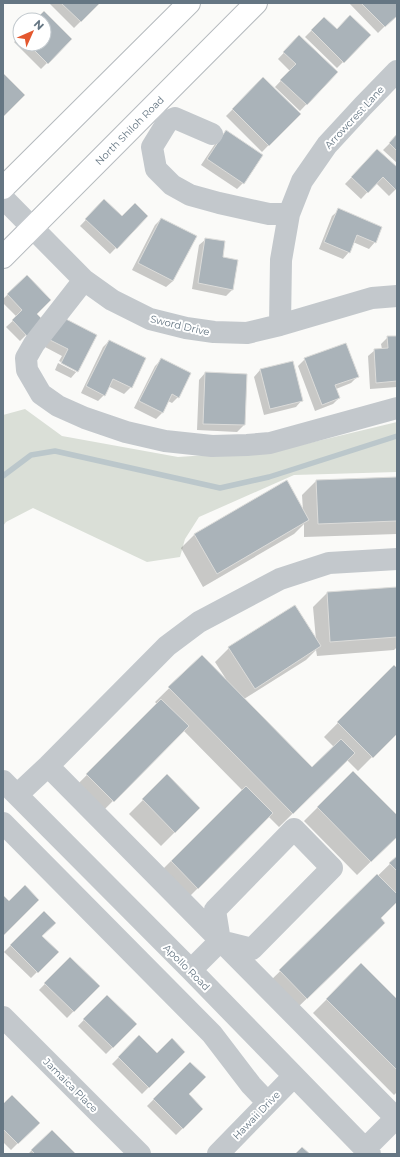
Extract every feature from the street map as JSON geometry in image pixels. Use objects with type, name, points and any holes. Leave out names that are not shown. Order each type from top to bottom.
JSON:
[{"type":"main road","points":[[3,188],[189,3]]},
{"type":"main road","name":"North Shiloh Road","points":[[3,257],[256,3]]},
{"type":"street","name":"Arrowcrest Lane","points":[[280,325],[281,260],[289,214],[302,181],[327,144],[397,71]]},
{"type":"street","points":[[212,134],[175,118],[168,121],[152,147],[156,169],[172,185],[190,195],[269,214],[289,214]]},
{"type":"street","name":"Sword Drive","points":[[3,198],[84,280],[112,300],[150,319],[186,328],[214,332],[247,333],[372,298],[397,296]]},
{"type":"street","points":[[84,280],[34,344],[26,358],[27,370],[41,394],[58,406],[85,418],[126,432],[165,441],[212,446],[247,445],[270,443],[397,408]]},
{"type":"street","points":[[10,788],[48,766],[167,646],[199,622],[280,579],[329,563],[397,559]]},
{"type":"street","points":[[48,766],[396,1117],[368,1151]]},
{"type":"street","name":"Apollo Road","points":[[10,788],[368,1151]]},
{"type":"street","points":[[3,823],[212,1034],[251,1085],[267,1102]]},
{"type":"street","points":[[294,829],[332,868],[252,949],[220,941],[215,910],[294,829]]},
{"type":"street","points":[[191,970],[220,941]]},
{"type":"street","name":"Jamaica Place","points":[[3,1017],[140,1154]]},
{"type":"street","name":"Hawaii Drive","points":[[218,1154],[294,1076]]},
{"type":"shaded area","points":[[25,409],[62,436],[178,457],[280,450],[397,422],[397,472],[294,475],[199,517],[185,539],[180,557],[147,562],[33,508],[6,522],[3,526],[3,415]]},
{"type":"building","points":[[61,3],[100,3],[81,22]]},
{"type":"building","points":[[361,3],[397,3],[397,16],[385,27]]},
{"type":"building","points":[[350,15],[371,35],[344,63],[311,30],[324,17],[337,29]]},
{"type":"building","points":[[52,19],[72,39],[48,64],[36,52],[52,52]]},
{"type":"building","points":[[299,35],[338,72],[307,105],[280,80],[296,64],[283,52]]},
{"type":"building","points":[[3,73],[25,95],[3,117]]},
{"type":"building","points":[[263,77],[301,114],[269,146],[232,109]]},
{"type":"building","points":[[226,130],[263,155],[244,184],[207,159]]},
{"type":"building","points":[[397,134],[397,151],[389,143]]},
{"type":"building","points":[[377,149],[397,167],[396,190],[383,177],[368,193],[351,177]]},
{"type":"building","points":[[104,199],[122,216],[135,203],[148,216],[117,249],[85,219]]},
{"type":"building","points":[[338,208],[382,227],[376,243],[357,235],[350,253],[324,242]]},
{"type":"building","points":[[161,218],[197,236],[173,281],[138,263]]},
{"type":"building","points":[[205,238],[225,241],[223,257],[238,260],[233,290],[198,283]]},
{"type":"building","points":[[27,275],[51,300],[37,314],[43,320],[27,336],[12,320],[22,310],[7,294]]},
{"type":"building","points":[[62,317],[97,335],[78,372],[61,363],[68,349],[50,340]]},
{"type":"building","points":[[387,336],[397,336],[397,381],[376,383],[374,349],[388,348]]},
{"type":"building","points":[[109,340],[146,358],[132,388],[113,379],[105,396],[86,386]]},
{"type":"building","points":[[346,343],[359,377],[335,385],[340,398],[322,405],[304,358]]},
{"type":"building","points":[[161,358],[191,373],[179,398],[172,394],[163,413],[139,401]]},
{"type":"building","points":[[293,361],[303,401],[270,409],[260,369]]},
{"type":"building","points":[[205,372],[247,374],[245,425],[203,424]]},
{"type":"building","points":[[397,477],[397,521],[318,524],[316,480]]},
{"type":"building","points":[[287,480],[309,520],[217,574],[194,534]]},
{"type":"building","points":[[397,587],[397,637],[330,642],[327,592]]},
{"type":"building","points":[[295,605],[321,646],[255,689],[228,647]]},
{"type":"building","points":[[202,655],[312,767],[341,739],[355,753],[293,814],[168,687]]},
{"type":"building","points":[[394,665],[397,668],[397,734],[373,758],[337,722]]},
{"type":"building","points":[[161,699],[189,726],[114,802],[86,774]]},
{"type":"building","points":[[353,771],[397,815],[397,837],[371,862],[317,807]]},
{"type":"building","points":[[167,774],[200,808],[175,833],[142,799]]},
{"type":"building","points":[[246,786],[273,813],[198,889],[171,861]]},
{"type":"building","points":[[397,856],[397,871],[389,863]]},
{"type":"building","points":[[377,874],[397,894],[397,902],[381,918],[385,923],[307,999],[279,970]]},
{"type":"building","points":[[25,885],[39,900],[3,936],[3,895],[9,901]]},
{"type":"building","points":[[44,911],[56,923],[42,936],[59,952],[38,973],[10,945]]},
{"type":"building","points":[[70,957],[100,986],[74,1012],[44,983]]},
{"type":"building","points":[[361,963],[397,999],[397,1070],[326,999]]},
{"type":"building","points":[[107,995],[137,1024],[113,1048],[83,1019]]},
{"type":"building","points":[[139,1035],[157,1053],[172,1038],[185,1052],[149,1088],[118,1057]]},
{"type":"building","points":[[190,1062],[206,1077],[189,1094],[203,1109],[183,1129],[153,1099]]},
{"type":"building","points":[[12,1095],[40,1123],[18,1144],[4,1130],[3,1131],[3,1104]]},
{"type":"building","points":[[52,1130],[76,1154],[35,1154],[31,1150]]},
{"type":"building","points":[[302,1147],[310,1154],[295,1154]]},
{"type":"waterway","points":[[3,476],[31,455],[55,451],[220,488],[269,477],[397,436]]}]
